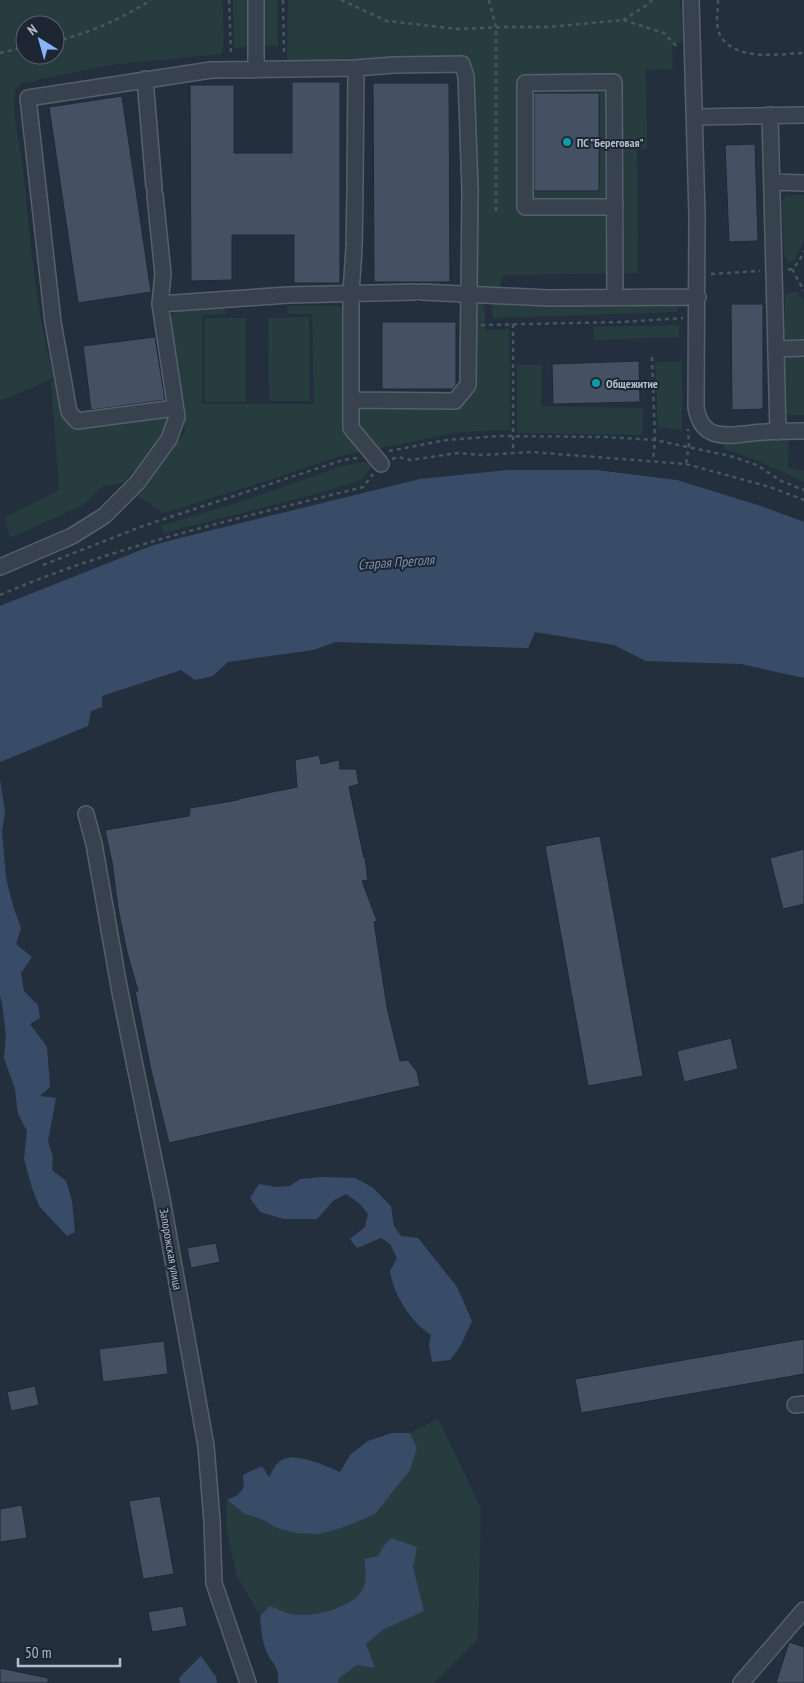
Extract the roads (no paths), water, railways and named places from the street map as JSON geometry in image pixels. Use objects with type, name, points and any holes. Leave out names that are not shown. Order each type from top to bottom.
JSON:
[{"type":"street","points":[[256,0],[256,70]]},
{"type":"street","points":[[691,0],[698,297],[696,407],[698,419],[712,433],[725,436],[804,431]]},
{"type":"street","points":[[175,408],[77,421],[69,412],[53,322],[28,98],[211,70],[462,64],[466,76],[470,190],[467,294],[468,385],[454,401],[352,400]]},
{"type":"street","points":[[356,68],[354,248],[351,293],[352,428],[377,459]]},
{"type":"street","points":[[0,567],[72,536],[104,516],[137,483],[169,439],[177,417],[160,304],[163,274],[145,79]]},
{"type":"street","points":[[615,207],[524,207],[525,84],[614,82],[615,207],[615,298]]},
{"type":"street","points":[[695,118],[804,115]]},
{"type":"street","points":[[770,116],[778,432]]},
{"type":"street","points":[[772,182],[804,183]]},
{"type":"street","points":[[160,304],[288,295],[419,292],[548,298],[698,297]]},
{"type":"street","points":[[777,349],[804,348]]},
{"type":"street","name":"Запорожская улица","points":[[86,814],[94,844],[120,992],[162,1199],[206,1446],[212,1522],[214,1583],[248,1683]]},
{"type":"street","points":[[741,1683],[804,1610]]},
{"type":"water","name":"Старая Преголя","points":[[508,470],[596,470],[677,480],[761,506],[804,522],[804,678],[741,664],[646,661],[614,645],[535,632],[528,648],[336,642],[313,650],[228,662],[213,676],[195,680],[181,670],[102,696],[102,707],[91,711],[88,726],[0,762],[0,606],[151,546],[172,540],[420,479]]},
{"type":"water","points":[[0,779],[5,813],[2,831],[6,878],[21,928],[16,944],[32,957],[21,973],[24,991],[38,1005],[40,1018],[30,1024],[47,1047],[50,1087],[40,1096],[56,1098],[48,1141],[53,1157],[52,1170],[66,1181],[72,1201],[75,1232],[67,1236],[39,1206],[32,1188],[24,1159],[27,1131],[18,1114],[15,1089],[4,1058],[6,1036],[0,996]]},
{"type":"water","points":[[324,1177],[355,1178],[372,1187],[391,1206],[394,1226],[401,1236],[418,1238],[457,1287],[472,1321],[460,1347],[450,1360],[432,1362],[429,1345],[431,1335],[410,1315],[395,1289],[390,1271],[397,1258],[390,1244],[381,1238],[357,1248],[350,1239],[365,1227],[368,1214],[359,1203],[346,1194],[334,1200],[317,1219],[284,1219],[260,1212],[250,1198],[259,1184],[276,1187],[290,1186],[300,1179]]},
{"type":"water","points":[[392,1433],[410,1433],[417,1448],[410,1470],[375,1514],[347,1526],[320,1534],[295,1533],[277,1528],[261,1519],[245,1514],[227,1500],[238,1495],[244,1487],[243,1475],[262,1466],[269,1477],[277,1464],[284,1459],[300,1458],[340,1472],[350,1455],[368,1441]]},
{"type":"water","points":[[391,1538],[417,1547],[413,1567],[424,1611],[383,1630],[366,1644],[375,1668],[357,1665],[338,1679],[338,1683],[278,1683],[277,1670],[264,1644],[260,1616],[270,1606],[301,1615],[321,1613],[343,1606],[359,1594],[364,1586],[366,1576],[364,1559],[378,1556]]},
{"type":"water","points":[[201,1656],[216,1677],[217,1683],[180,1683],[179,1678]]},
{"type":"place","name":"ПС \"Береговая\"","points":[[567,142]]},
{"type":"place","name":"Общежитие","points":[[596,383]]}]
